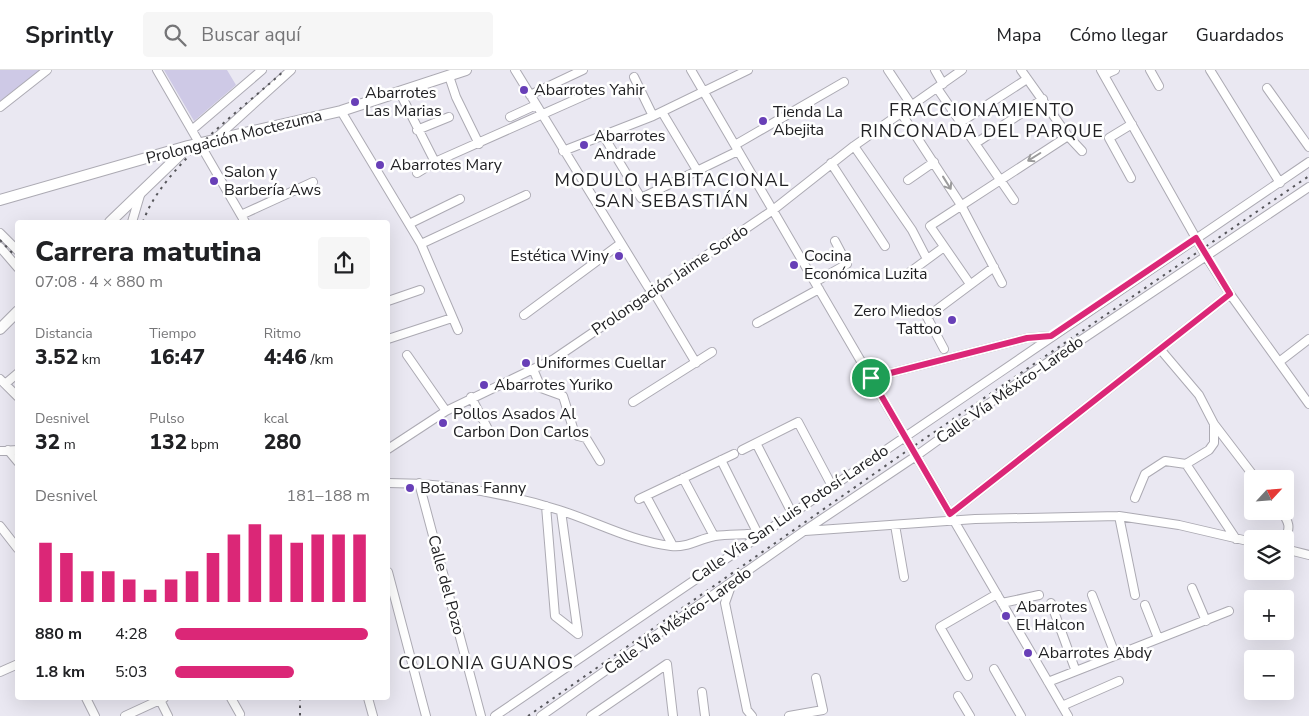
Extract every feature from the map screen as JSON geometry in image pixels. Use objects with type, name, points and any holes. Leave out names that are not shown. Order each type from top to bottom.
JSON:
[{"type":"main road","name":"Prolongación Moctezuma","points":[[0,200],[188,146],[341,111],[400,93],[443,75],[466,70]]},
{"type":"main road","points":[[112,220],[188,146]]},
{"type":"main road","points":[[0,329],[15,314]]},
{"type":"street","points":[[0,107],[47,70]]},
{"type":"street","points":[[157,70],[201,143],[244,220]]},
{"type":"street","points":[[193,130],[262,70]]},
{"type":"street","points":[[213,140],[291,70]]},
{"type":"street","points":[[515,70],[620,244],[648,287],[653,291],[696,363]]},
{"type":"street","points":[[530,95],[583,70]]},
{"type":"street","points":[[691,70],[1068,716]]},
{"type":"street","points":[[563,151],[653,116],[748,70]]},
{"type":"street","points":[[888,70],[912,106]]},
{"type":"street","points":[[935,70],[940,86],[961,122],[1014,200]]},
{"type":"street","name":"Prolongación Jaime Sordo","points":[[390,448],[471,397],[554,359],[773,210],[831,163],[962,70]]},
{"type":"street","points":[[1021,70],[1068,136],[1082,151]]},
{"type":"street","points":[[1115,70],[1103,73],[1206,256],[1230,294],[1307,398]]},
{"type":"street","points":[[1150,70],[1159,86]]},
{"type":"street","points":[[1210,70],[1280,183]]},
{"type":"street","points":[[443,75],[479,144]]},
{"type":"street","points":[[634,76],[653,116]]},
{"type":"street","points":[[961,122],[1027,79]]},
{"type":"street","points":[[603,135],[641,198],[698,172],[844,82]]},
{"type":"street","points":[[1267,88],[1309,147]]},
{"type":"street","points":[[400,93],[417,130],[435,162]]},
{"type":"street","points":[[417,173],[435,162],[588,94]]},
{"type":"street","points":[[976,143],[1043,99]]},
{"type":"street","points":[[510,117],[536,106]]},
{"type":"street","points":[[341,111],[421,244],[458,330]]},
{"type":"street","points":[[662,112],[698,172]]},
{"type":"street","points":[[901,113],[961,205],[1002,283]]},
{"type":"street","points":[[417,130],[449,117]]},
{"type":"street","points":[[1131,178],[1109,138],[1132,124]]},
{"type":"street","points":[[970,284],[930,226],[1068,136]]},
{"type":"street","points":[[854,146],[912,230],[927,260]]},
{"type":"street","points":[[908,180],[934,162]]},
{"type":"street","name":"Calle Vía San Luis Potosí-Laredo","points":[[495,716],[761,533],[1309,162]]},
{"type":"street","points":[[831,163],[885,246]]},
{"type":"street","points":[[240,214],[313,182]]},
{"type":"street","name":"Calle Vía México-Laredo","points":[[541,716],[1024,379],[1309,187]]},
{"type":"street","points":[[133,220],[140,194]]},
{"type":"street","points":[[421,244],[526,195]]},
{"type":"street","points":[[409,224],[460,199]]},
{"type":"street","points":[[0,233],[15,248]]},
{"type":"street","points":[[815,282],[847,264],[835,241]]},
{"type":"street","points":[[524,314],[620,244]]},
{"type":"street","points":[[906,275],[944,246]]},
{"type":"street","points":[[0,247],[15,264]]},
{"type":"street","points":[[944,349],[927,316],[994,267]]},
{"type":"street","points":[[390,301],[420,290]]},
{"type":"street","points":[[757,323],[819,290]]},
{"type":"street","points":[[952,518],[1230,294]]},
{"type":"street","points":[[390,337],[452,318]]},
{"type":"street","points":[[871,378],[1027,338],[1051,336]]},
{"type":"street","points":[[1279,362],[1309,339]]},
{"type":"street","points":[[1160,349],[1199,395],[1214,424],[1249,470]]},
{"type":"street","points":[[633,402],[712,352]]},
{"type":"street","points":[[407,355],[446,411]]},
{"type":"street","points":[[533,369],[541,388],[562,396],[573,428],[578,436],[586,438],[600,461]]},
{"type":"street","points":[[15,375],[2,382],[15,394]]},
{"type":"street","points":[[471,397],[489,431]]},
{"type":"street","points":[[742,450],[798,422],[832,486]]},
{"type":"street","points":[[1135,498],[1145,474],[1165,461],[1186,464],[1209,450],[1214,444],[1214,424]]},
{"type":"street","points":[[756,443],[792,513]]},
{"type":"street","points":[[4,450],[15,459]]},
{"type":"street","points":[[672,546],[643,498],[734,454]]},
{"type":"street","points":[[390,483],[419,483],[524,499],[562,511],[631,538],[672,546],[690,545],[714,536],[761,533],[721,460]]},
{"type":"street","points":[[1186,464],[1236,539]]},
{"type":"street","points":[[683,478],[714,536]]},
{"type":"street","name":"Calle del Pozo","points":[[419,483],[481,716]]},
{"type":"street","points":[[546,506],[555,616],[578,634],[562,511]]},
{"type":"street","points":[[1119,516],[1135,595]]},
{"type":"street","points":[[804,531],[895,525],[952,518],[1119,516],[1179,525],[1244,540]]},
{"type":"street","points":[[895,525],[904,577]]},
{"type":"street","points":[[0,526],[15,545]]},
{"type":"street","points":[[1294,551],[1309,555]]},
{"type":"street","points":[[390,582],[426,716]]},
{"type":"street","points":[[732,584],[724,603],[748,714]]},
{"type":"street","points":[[1192,588],[1206,621]]},
{"type":"street","points":[[968,676],[940,626],[997,594]]},
{"type":"street","points":[[1002,604],[1039,595]]},
{"type":"street","points":[[1092,595],[1116,654]]},
{"type":"street","points":[[1051,603],[1075,669]]},
{"type":"street","points":[[1145,605],[1158,638]]},
{"type":"street","points":[[1048,682],[1075,669],[1229,611]]},
{"type":"street","points":[[591,716],[667,664],[671,715]]},
{"type":"street","points":[[0,672],[15,665]]},
{"type":"street","points":[[994,669],[1021,716]]},
{"type":"street","points":[[789,716],[823,710],[816,678]]},
{"type":"street","points":[[1062,706],[1119,681]]},
{"type":"street","points":[[702,692],[705,716]]},
{"type":"street","points":[[958,696],[970,716]]},
{"type":"street","points":[[87,700],[95,716]]},
{"type":"street","points":[[125,716],[157,700]]},
{"type":"street","points":[[162,700],[168,716]]},
{"type":"street","points":[[232,700],[240,714]]},
{"type":"street","points":[[369,700],[373,716]]},
{"type":"shaded area","points":[[0,70],[40,70],[0,101]]},
{"type":"shaded area","points":[[164,70],[227,70],[236,85],[194,121]]},
{"type":"railway","points":[[144,220],[167,181],[185,160],[226,121],[285,70]]},
{"type":"railway","points":[[528,716],[911,448],[1309,176]]},
{"type":"railway","points":[[0,240],[15,256]]},
{"type":"railway","points":[[300,700],[300,716]]},
{"type":"place","name":"Abarrotes Yahir","points":[[524,90]]},
{"type":"place","name":"Abarrotes Las Marias","points":[[355,102]]},
{"type":"place","name":"Tienda La Abejita","points":[[763,121]]},
{"type":"place","name":"Abarrotes Andrade","points":[[584,145]]},
{"type":"place","name":"Abarrotes Mary","points":[[380,165]]},
{"type":"place","name":"Salon y Barbería Aws","points":[[214,181]]},
{"type":"place","name":"Estética Winy","points":[[619,256]]},
{"type":"place","name":"Cocina Económica Luzita","points":[[794,265]]},
{"type":"place","name":"Zero Miedos Tattoo","points":[[952,320]]},
{"type":"place","name":"Uniformes Cuellar","points":[[526,363]]},
{"type":"place","name":"Abarrotes Yuriko","points":[[484,385]]},
{"type":"place","name":"Pollos Asados Al Carbon Don Carlos","points":[[443,423]]},
{"type":"place","name":"Botanas Fanny","points":[[410,488]]},
{"type":"place","name":"Abarrotes El Halcon","points":[[1006,616]]},
{"type":"place","name":"Abarrotes Abdy","points":[[1028,653]]},
{"type":"district","name":"FRACCIONAMIENTO RINCONADA DEL PARQUE","points":[[982,120]]},
{"type":"district","name":"MODULO HABITACIONAL SAN SEBASTIÁN","points":[[672,190]]},
{"type":"district","name":"COLONIA GUANOS","points":[[486,663]]},
{"type":"route","points":[[1196,238],[1230,294],[950,514],[871,378],[1027,338],[1051,336],[1196,238]]}]
